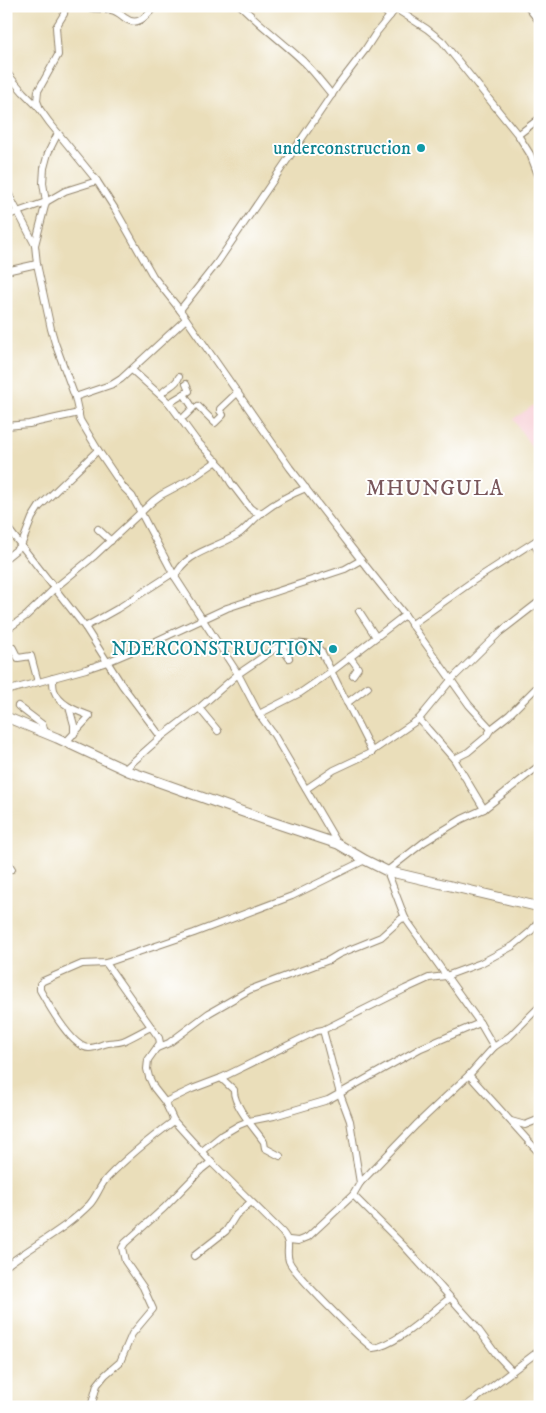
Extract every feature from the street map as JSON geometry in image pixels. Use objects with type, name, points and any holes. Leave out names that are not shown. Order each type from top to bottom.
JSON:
[{"type":"street","points":[[39,108],[37,101],[38,91],[58,55],[56,27],[64,14],[66,6]]},
{"type":"street","points":[[83,6],[92,9],[108,8],[117,12],[129,22],[139,22],[155,6]]},
{"type":"street","points":[[242,6],[262,27],[304,62],[332,95]]},
{"type":"street","points":[[378,6],[390,16]]},
{"type":"street","points":[[530,6],[540,20]]},
{"type":"street","points":[[180,310],[217,263],[332,95],[376,33],[397,8],[442,41],[518,135],[530,154],[540,180]]},
{"type":"street","points":[[6,72],[39,108],[97,181],[153,276],[180,310],[290,468],[360,560],[405,615],[469,705],[490,729]]},
{"type":"street","points":[[518,135],[540,118]]},
{"type":"street","points":[[35,245],[46,202],[43,183],[44,168],[48,153],[58,133]]},
{"type":"street","points":[[6,216],[46,202],[65,191],[97,181]]},
{"type":"street","points":[[6,189],[35,245],[37,264],[55,343],[75,397],[80,420],[123,487],[132,496],[174,575],[238,674],[338,844]]},
{"type":"street","points":[[6,271],[37,264]]},
{"type":"street","points":[[75,397],[114,384],[132,370],[157,344],[186,319]]},
{"type":"street","points":[[132,370],[169,403],[196,440],[225,471],[231,483],[250,508],[254,511],[262,512]]},
{"type":"street","points":[[160,395],[177,382],[179,377]]},
{"type":"street","points":[[169,403],[189,391],[186,384]]},
{"type":"street","points":[[198,406],[215,423],[223,415],[220,409],[238,392]]},
{"type":"street","points":[[184,394],[193,408],[185,416]]},
{"type":"street","points":[[6,426],[29,424],[79,412]]},
{"type":"street","points":[[6,558],[21,546],[35,512],[98,450]]},
{"type":"street","points":[[6,630],[26,616],[161,495],[191,479],[217,461]]},
{"type":"street","points":[[85,628],[174,575],[183,563],[202,551],[230,539],[249,525],[262,512],[288,495],[306,488]]},
{"type":"street","points":[[6,526],[85,628],[122,685],[161,736]]},
{"type":"street","points":[[98,529],[111,541]]},
{"type":"street","points":[[538,539],[536,547],[540,554]]},
{"type":"street","points":[[412,625],[466,586],[538,539]]},
{"type":"street","points":[[6,691],[107,662],[154,642],[202,618],[345,569],[360,560]]},
{"type":"street","points":[[306,789],[334,770],[372,752],[420,719],[451,680],[500,632],[540,601]]},
{"type":"street","points":[[359,611],[376,636]]},
{"type":"street","points":[[260,714],[300,693],[405,615]]},
{"type":"street","points":[[124,769],[161,736],[199,708],[238,674],[281,646],[299,644],[318,648],[332,671],[372,752]]},
{"type":"street","points":[[281,646],[289,658]]},
{"type":"street","points":[[13,648],[18,658],[31,656],[38,682]]},
{"type":"street","points":[[350,657],[358,668],[353,675]]},
{"type":"street","points":[[53,678],[54,692],[69,707],[90,716],[66,742]]},
{"type":"street","points":[[454,759],[468,752],[486,737],[490,729],[509,715],[540,684]]},
{"type":"street","points":[[347,703],[368,687]]},
{"type":"street","points":[[18,706],[43,725],[45,733]]},
{"type":"street","points":[[69,707],[74,725],[74,734]]},
{"type":"street","points":[[199,708],[218,731]]},
{"type":"street","points":[[6,718],[66,742],[124,769],[338,844],[387,871],[540,907]]},
{"type":"street","points":[[420,719],[454,759],[484,809]]},
{"type":"street","points":[[387,871],[424,842],[462,819],[484,809],[540,765]]},
{"type":"street","points":[[6,860],[12,869]]},
{"type":"street","points":[[151,1027],[124,1041],[88,1048],[81,1045],[60,1023],[40,990],[41,982],[82,964],[106,963],[194,933],[292,896],[365,860]]},
{"type":"street","points":[[387,871],[405,918],[480,1023],[494,1048]]},
{"type":"street","points":[[157,1048],[169,1043],[209,1013],[249,990],[329,960],[347,950],[381,937],[401,919],[405,918]]},
{"type":"street","points":[[165,1102],[221,1078],[317,1031],[323,1030],[406,988],[429,978],[446,976],[482,963],[513,946],[540,920]]},
{"type":"street","points":[[106,963],[160,1040],[160,1043],[148,1060],[146,1069],[154,1088],[165,1102],[174,1120],[211,1162],[288,1240],[289,1261],[298,1274],[369,1345],[373,1348],[379,1347],[400,1337],[450,1298]]},
{"type":"street","points":[[288,1240],[298,1241],[308,1237],[353,1195],[360,1184],[416,1125],[469,1075],[494,1048],[510,1036],[540,1006]]},
{"type":"street","points":[[202,1151],[222,1134],[249,1121],[274,1116],[328,1100],[421,1048],[480,1023]]},
{"type":"street","points":[[323,1030],[340,1094],[350,1121],[360,1184]]},
{"type":"street","points":[[469,1075],[540,1154]]},
{"type":"street","points":[[221,1078],[234,1090],[239,1104],[264,1142],[264,1148],[280,1156]]},
{"type":"street","points":[[510,1120],[525,1126],[540,1119]]},
{"type":"street","points":[[6,1266],[64,1226],[86,1207],[107,1178],[174,1120]]},
{"type":"street","points":[[524,1137],[525,1126]]},
{"type":"street","points":[[91,1407],[97,1385],[120,1362],[132,1334],[153,1308],[143,1287],[126,1261],[122,1248],[125,1243],[211,1162]]},
{"type":"street","points":[[353,1195],[404,1246],[475,1325],[512,1372]]},
{"type":"street","points":[[194,1256],[226,1231],[236,1215],[251,1202]]},
{"type":"street","points":[[468,1406],[540,1350]]},
{"type":"shaded area","points":[[540,401],[540,460],[513,419]]},
{"type":"place","name":"underconstruction","points":[[421,148]]},
{"type":"place","name":"NDERCONSTRUCTION","points":[[333,649]]},
{"type":"district","name":"MHUNGULA","points":[[435,489]]}]
